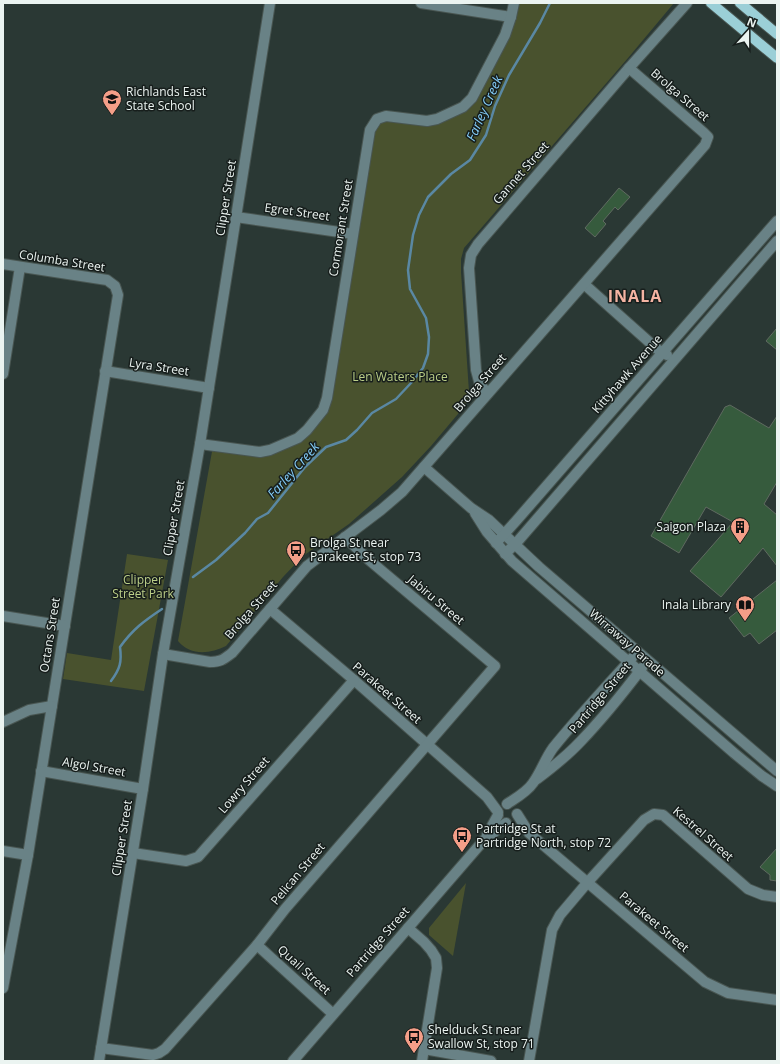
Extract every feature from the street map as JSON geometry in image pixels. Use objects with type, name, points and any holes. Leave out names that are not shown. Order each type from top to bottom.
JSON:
[{"type":"main road","points":[[711,3],[777,58]]},
{"type":"main road","points":[[740,3],[777,34]]},
{"type":"street","name":"Clipper Street","points":[[99,1061],[143,789],[163,654],[200,444],[270,3]]},
{"type":"street","points":[[421,3],[511,17]]},
{"type":"street","name":"Cormorant Street","points":[[200,444],[260,452],[270,450],[298,438],[307,430],[323,410],[328,398],[370,130],[377,120],[386,116],[428,121],[437,119],[463,107],[472,98],[505,35],[514,3]]},
{"type":"street","name":"Gannet Street","points":[[488,393],[480,385],[476,370],[469,268],[471,255],[478,244],[629,68],[687,3]]},
{"type":"street","name":"Brolga Street","points":[[163,654],[217,662],[223,660],[232,653],[307,566],[381,510],[402,492],[705,145],[708,137],[704,132],[629,68]]},
{"type":"street","name":"Egret Street","points":[[236,217],[354,234]]},
{"type":"street","name":"Kittyhawk Avenue","points":[[496,543],[777,221]]},
{"type":"street","points":[[505,554],[777,241]]},
{"type":"street","name":"Columba Street","points":[[3,264],[107,280],[115,286]]},
{"type":"street","points":[[3,370],[20,267]]},
{"type":"street","points":[[584,284],[662,352],[674,359]]},
{"type":"street","name":"Octans Street","points":[[3,988],[28,855],[118,295],[115,286]]},
{"type":"street","name":"Lyra Street","points":[[105,371],[209,388]]},
{"type":"street","name":"Wirraway Parade","points":[[424,467],[471,508],[488,520],[514,545],[637,652],[775,766]]},
{"type":"street","name":"Wirraway Parade","points":[[471,508],[496,543],[512,561],[639,672],[762,776],[777,786]]},
{"type":"street","name":"Jabiru Street","points":[[345,537],[369,560],[494,666]]},
{"type":"street","name":"Parakeet Street","points":[[270,609],[502,809]]},
{"type":"street","points":[[3,616],[65,626]]},
{"type":"street","name":"Partridge Street","points":[[534,782],[549,754],[573,724],[637,652]]},
{"type":"street","name":"Partridge Street","points":[[293,1061],[484,840],[502,809],[527,790],[534,782],[557,764],[581,741],[605,715],[648,661]]},
{"type":"street","name":"Pelican Street","points":[[101,1048],[153,1056],[165,1049],[257,945],[290,904],[494,666]]},
{"type":"street","name":"Lowry Street","points":[[132,853],[186,862],[198,857],[354,680]]},
{"type":"street","points":[[3,722],[29,710],[52,706]]},
{"type":"street","points":[[762,776],[775,766]]},
{"type":"street","name":"Algol Street","points":[[41,771],[143,789]]},
{"type":"street","name":"Partridge Street","points":[[516,813],[527,790]]},
{"type":"street","points":[[513,806],[516,813],[514,820],[508,823],[501,821],[502,809],[513,806]]},
{"type":"street","name":"Parakeet Street","points":[[516,813],[529,833]]},
{"type":"street","name":"Kestrel Street","points":[[529,1061],[552,930],[560,915],[644,820],[654,814],[663,815],[748,889],[763,895],[777,897]]},
{"type":"street","name":"Parakeet Street","points":[[508,823],[529,833],[705,982],[728,993],[777,1000]]},
{"type":"street","name":"Partridge Street","points":[[484,840],[508,823]]},
{"type":"street","points":[[3,851],[28,855]]},
{"type":"street","points":[[408,928],[424,942],[436,958],[437,968],[422,1061]]},
{"type":"street","name":"Quail Street","points":[[257,945],[333,1014]]},
{"type":"street","points":[[424,1049],[491,1061]]},
{"type":"green space","name":"Len Waters Place","points":[[514,3],[674,3],[464,248],[461,259],[461,272],[469,392],[467,401],[463,408],[402,477],[349,524],[303,556],[283,577],[226,646],[207,652],[188,649],[178,641],[213,446],[260,452],[298,438],[323,410],[370,130],[377,119],[428,121],[472,98]]},
{"type":"green space","name":"Clipper Street Park","points":[[127,554],[168,560],[144,691],[63,679],[67,653],[111,660]]},
{"type":"green space","points":[[466,883],[453,956],[429,935],[429,928]]},
{"type":"building","points":[[619,188],[630,197],[618,210],[615,207],[603,221],[606,224],[595,237],[585,228]]},
{"type":"building","points":[[777,328],[777,350],[766,341]]},
{"type":"building","points":[[730,405],[769,428],[777,416],[777,482],[764,504],[777,515],[777,566],[763,548],[721,597],[690,571],[733,522],[706,507],[679,553],[651,536],[725,407]]},
{"type":"building","points":[[777,580],[777,630],[759,644],[750,633],[744,637],[729,618]]},
{"type":"building","points":[[777,848],[777,881],[770,880],[770,875],[760,867]]},
{"type":"waterway","name":"Farley Creek","points":[[193,577],[216,560],[245,533],[257,519],[268,513],[305,467],[326,447],[346,440],[372,413],[396,399],[423,368],[428,354],[429,337],[426,318],[410,289],[408,270],[413,235],[419,215],[428,197],[451,174],[470,160],[486,135],[495,106],[509,75],[540,23],[550,3]]},
{"type":"waterway","name":"Farley Creek","points":[[111,681],[120,665],[120,647],[139,626],[162,609]]},
{"type":"place","name":"Richlands East State School","points":[[112,116]]},
{"type":"place","name":"Saigon Plaza","points":[[740,544]]},
{"type":"place","name":"Brolga St near Parakeet St, stop 73","points":[[296,567]]},
{"type":"place","name":"Inala Library","points":[[745,622]]},
{"type":"place","name":"Partridge St at Partridge North, stop 72","points":[[462,853]]},
{"type":"place","name":"Shelduck St near Swallow St, stop 71","points":[[414,1054]]},
{"type":"district","name":"INALA","points":[[635,296]]}]
